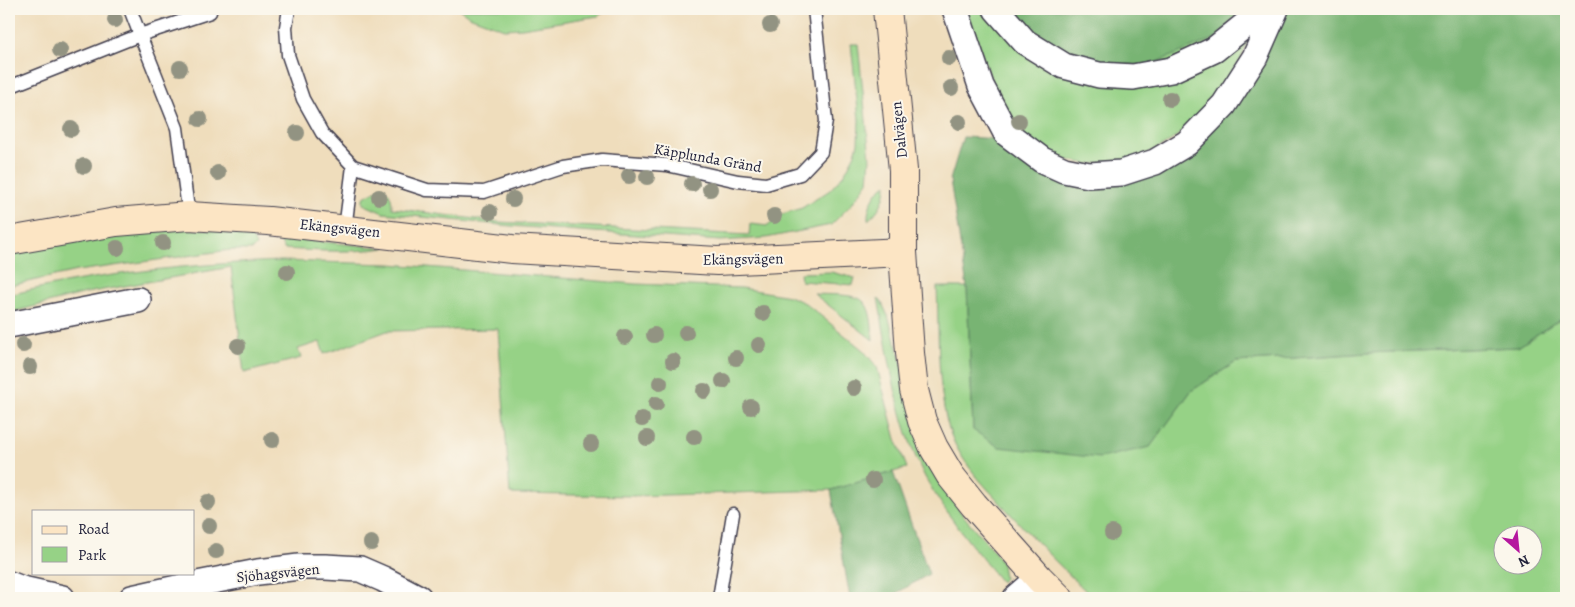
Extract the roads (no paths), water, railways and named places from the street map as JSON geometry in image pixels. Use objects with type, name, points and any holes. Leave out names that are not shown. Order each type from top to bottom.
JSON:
[{"type":"street","name":"Dalvägen","points":[[887,9],[903,170],[903,252]]},
{"type":"street","points":[[955,9],[982,86],[1006,133],[1042,160],[1064,170],[1089,175],[1121,173],[1154,162],[1187,143],[1224,105],[1255,56],[1276,9]]},
{"type":"street","points":[[996,9],[1025,42],[1064,66],[1099,75],[1133,77],[1171,70],[1214,50],[1265,9]]},
{"type":"street","name":"Ekängsvägen","points":[[9,241],[116,222],[190,216],[269,221],[512,249],[717,261],[903,252]]},
{"type":"street","points":[[903,252],[914,390],[922,421],[934,448],[950,475],[974,505],[1059,598]]},
{"type":"street","points":[[9,325],[138,300]]},
{"type":"street","name":"Sjöhagsvägen","points":[[132,598],[258,572],[300,567],[325,567],[360,570],[418,598]]},
{"type":"street","points":[[1016,598],[1039,578]]},
{"type":"street","points":[[9,584],[22,590],[62,598]]},
{"type":"lane","points":[[130,9],[177,128],[190,216]]},
{"type":"lane","name":"Käpplunda Gränd","points":[[289,9],[286,27],[288,55],[303,99],[322,133],[353,166],[427,190],[484,192],[563,166],[602,160],[667,164],[738,181],[766,184],[800,174],[820,152],[826,121],[814,9]]},
{"type":"lane","points":[[9,87],[140,35],[210,12]]},
{"type":"lane","points":[[345,229],[353,166]]},
{"type":"lane","points":[[719,598],[733,514]]}]
